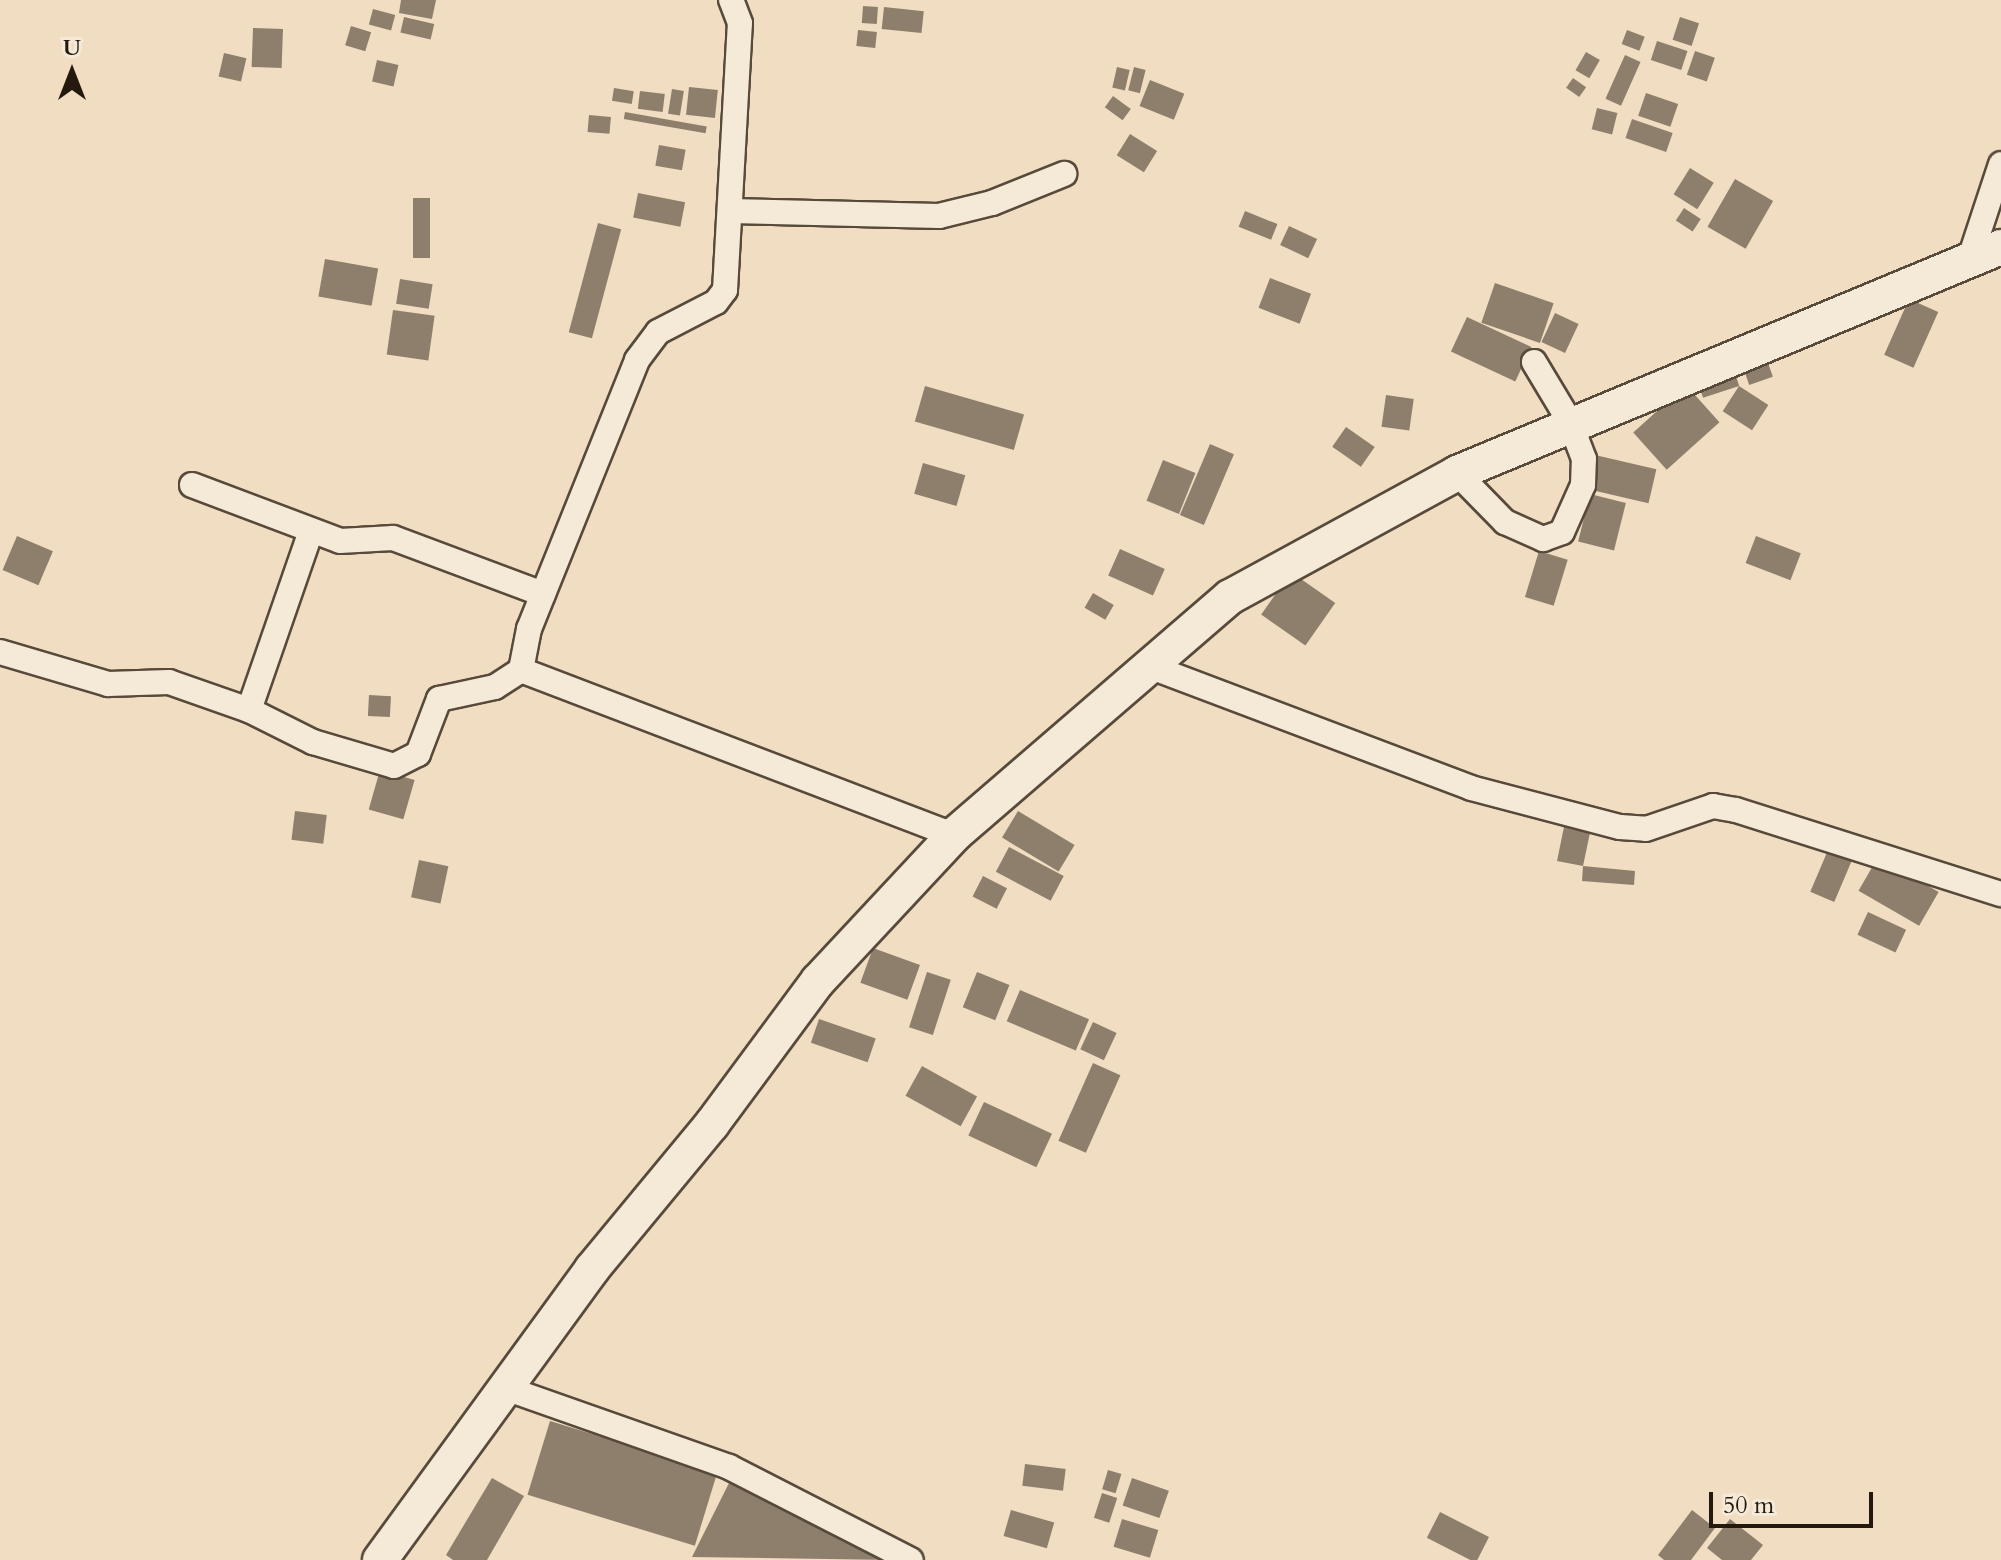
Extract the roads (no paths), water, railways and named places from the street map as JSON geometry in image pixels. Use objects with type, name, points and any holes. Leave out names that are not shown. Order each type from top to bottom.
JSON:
[{"type":"main road","points":[[380,1560],[505,1388],[818,981],[954,835],[1146,665],[1269,572],[1457,473],[1570,422],[2001,247]]},
{"type":"street","points":[[0,652],[108,684],[160,680],[249,710],[303,739],[394,766],[418,754],[439,699],[495,687],[521,670],[543,594],[637,360],[658,332],[716,302],[725,290],[740,23],[731,0]]},
{"type":"street","points":[[1969,261],[2001,164]]},
{"type":"street","points":[[731,211],[939,216],[992,203],[1064,174]]},
{"type":"street","points":[[1457,473],[1505,522],[1553,538],[1562,532],[1583,485],[1584,459],[1570,422],[1534,362]]},
{"type":"street","points":[[192,485],[340,541],[393,538],[543,594]]},
{"type":"street","points":[[249,710],[311,531]]},
{"type":"street","points":[[1146,665],[1471,788],[1620,827],[1646,829],[1713,806],[1736,810],[2001,894]]},
{"type":"street","points":[[521,670],[954,835]]},
{"type":"street","points":[[505,1388],[729,1467],[911,1560]]}]
